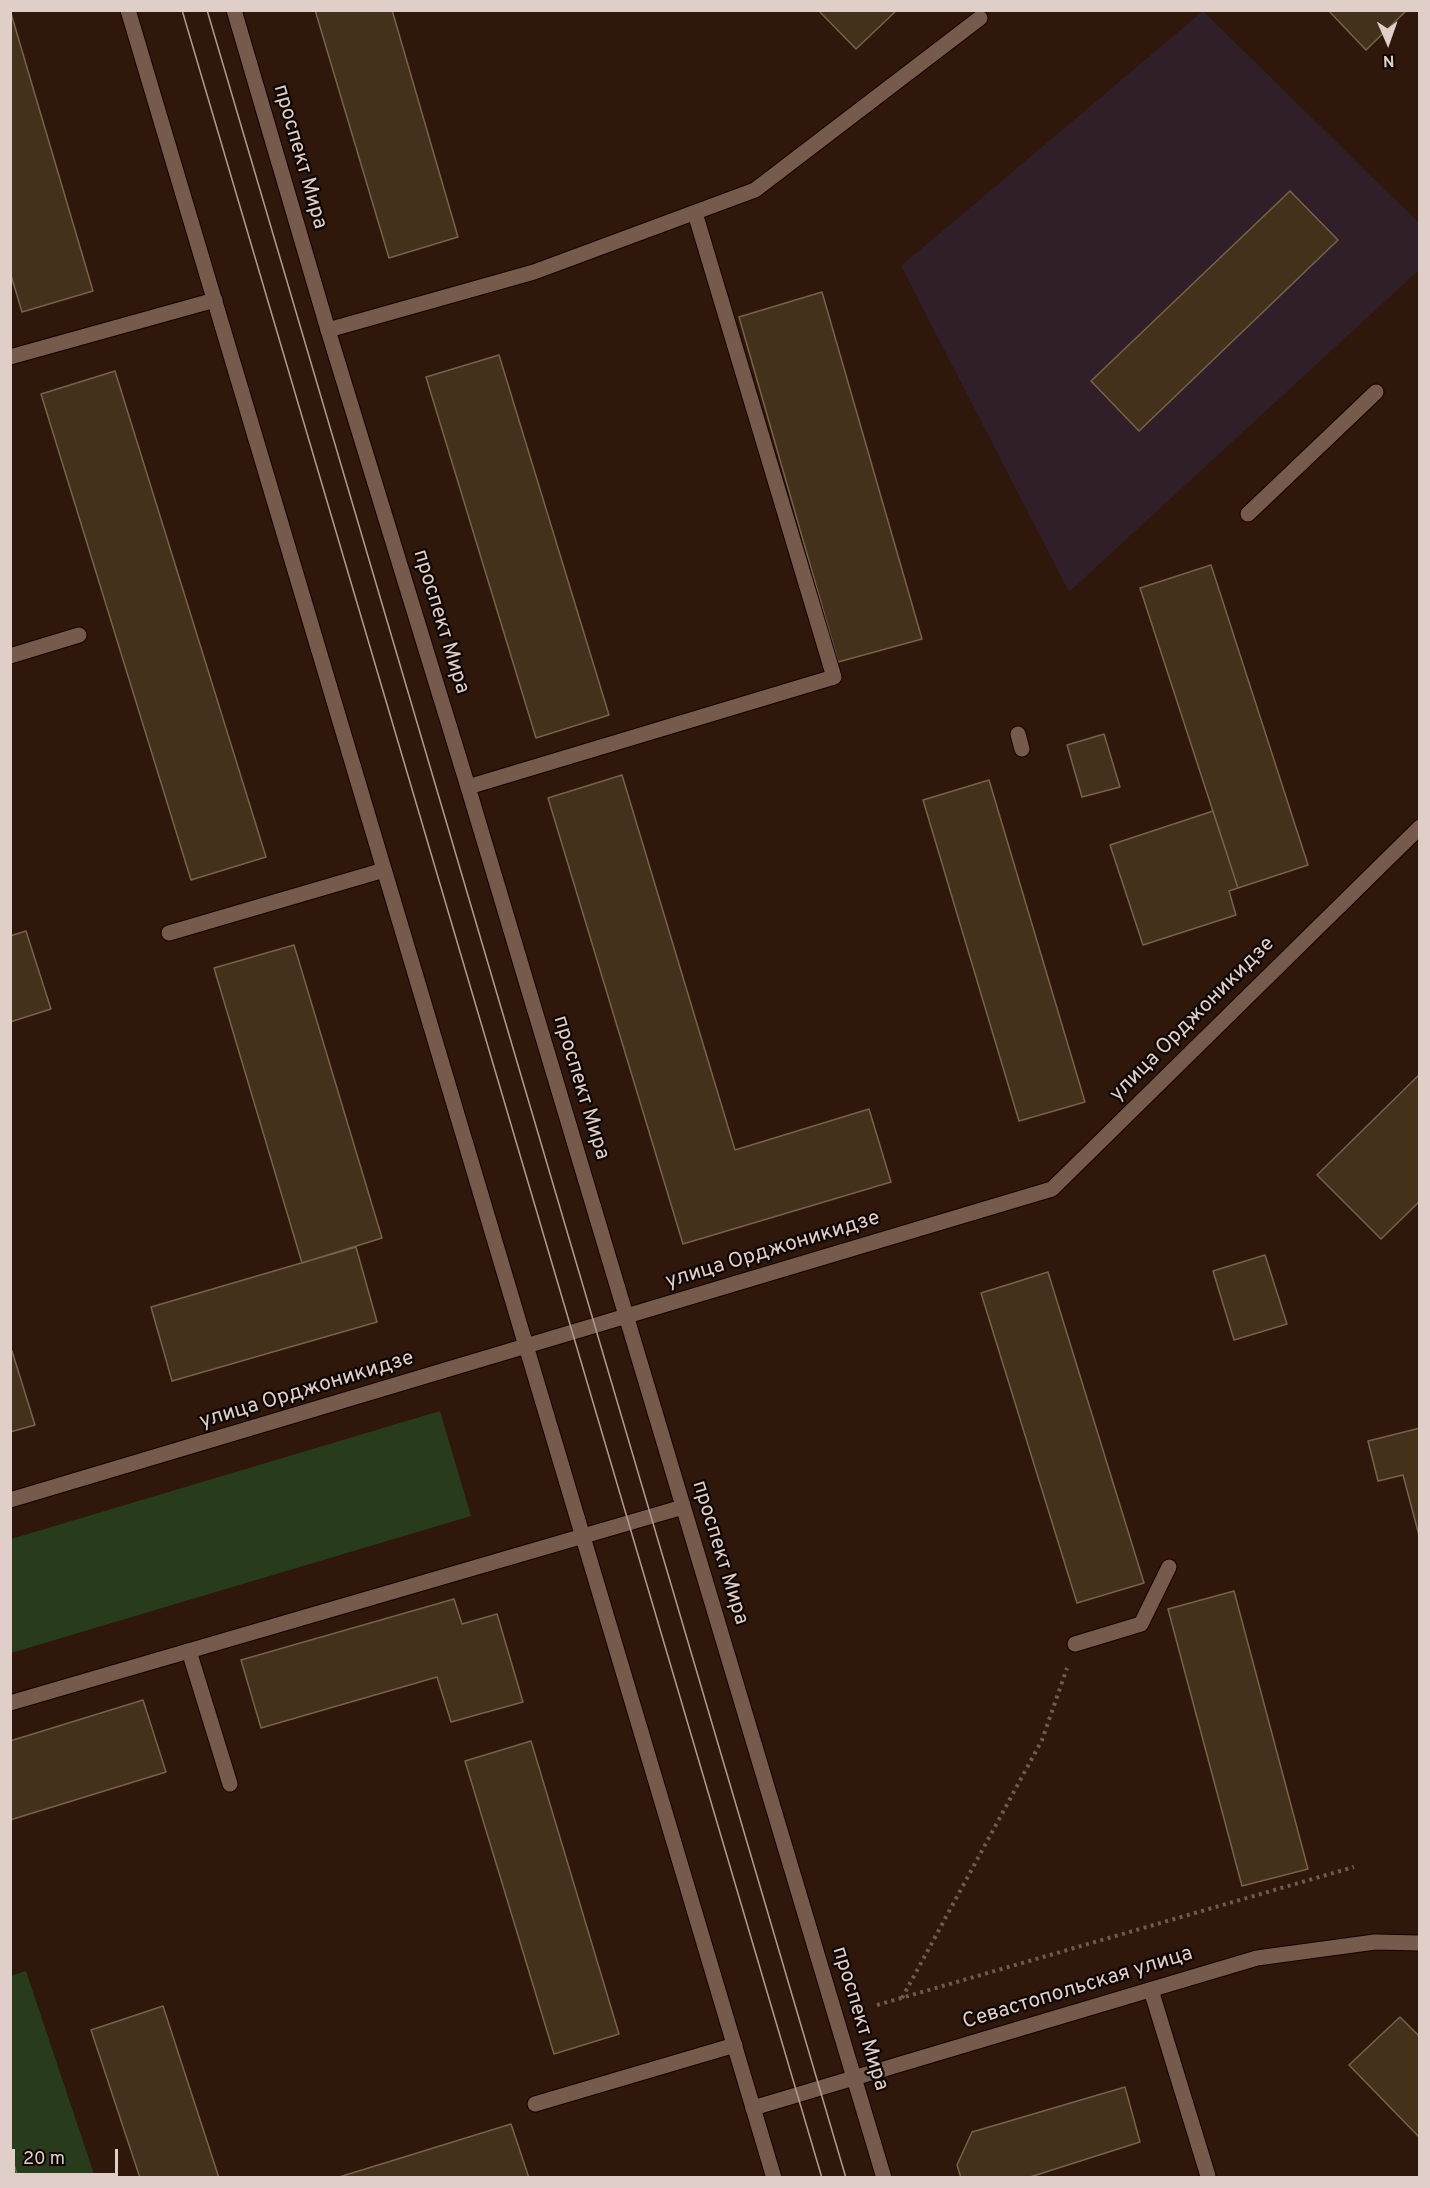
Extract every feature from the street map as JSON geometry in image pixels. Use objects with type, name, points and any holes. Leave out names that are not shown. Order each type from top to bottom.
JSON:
[{"type":"main road","points":[[128,10],[774,2178]]},
{"type":"main road","name":"проспект Мира","points":[[234,10],[328,330],[468,787],[884,2178]]},
{"type":"main road","points":[[328,330],[534,272],[755,190],[980,18]]},
{"type":"main road","points":[[468,787],[834,677],[695,213]]},
{"type":"main road","points":[[10,357],[215,300]]},
{"type":"main road","points":[[1248,514],[1376,392]]},
{"type":"main road","points":[[10,656],[79,635]]},
{"type":"main road","points":[[1018,734],[1022,749]]},
{"type":"main road","name":"улица Орджоникидзе","points":[[10,1500],[526,1348],[1052,1189],[1419,826]]},
{"type":"main road","points":[[169,933],[384,870]]},
{"type":"main road","points":[[10,1703],[683,1507]]},
{"type":"main road","points":[[1075,1644],[1141,1624],[1169,1567]]},
{"type":"main road","points":[[189,1651],[230,1784]]},
{"type":"main road","name":"Севастопольская улица","points":[[753,2108],[1257,1958],[1375,1942],[1419,1940]]},
{"type":"main road","points":[[1151,1990],[1208,2176]]},
{"type":"main road","points":[[535,2104],[735,2045]]},
{"type":"path","points":[[902,1998],[1042,1740],[1075,1644]]},
{"type":"path","points":[[877,2005],[1354,1867]]},
{"type":"shaded area","points":[[1203,11],[1419,223],[1419,270],[1069,592],[901,266]]},
{"type":"green space","points":[[440,1411],[471,1516],[11,1653],[11,1539]]},
{"type":"green space","points":[[26,1971],[95,2177],[11,2177],[10,1976]]},
{"type":"building","points":[[10,10],[93,291],[22,312],[10,272]]},
{"type":"building","points":[[315,10],[392,10],[458,237],[389,258]]},
{"type":"building","points":[[818,10],[897,10],[856,49]]},
{"type":"building","points":[[1328,10],[1407,10],[1366,50]]},
{"type":"building","points":[[1290,191],[1338,240],[1139,431],[1091,381]]},
{"type":"building","points":[[822,292],[922,639],[838,662],[739,317]]},
{"type":"building","points":[[499,355],[609,715],[536,738],[426,377]]},
{"type":"building","points":[[115,371],[266,857],[191,880],[41,394]]},
{"type":"building","points":[[1211,565],[1308,865],[1238,888],[1140,588]]},
{"type":"building","points":[[1104,734],[1120,787],[1082,797],[1067,745]]},
{"type":"building","points":[[622,775],[735,1150],[869,1109],[891,1182],[683,1244],[548,798]]},
{"type":"building","points":[[989,780],[1085,1102],[1019,1121],[923,800]]},
{"type":"building","points":[[1213,811],[1238,888],[1229,891],[1236,915],[1143,945],[1110,845]]},
{"type":"building","points":[[26,931],[51,1009],[10,1022],[10,936]]},
{"type":"building","points":[[294,945],[382,1238],[302,1263],[214,968]]},
{"type":"building","points":[[1420,1074],[1420,1201],[1381,1239],[1317,1175]]},
{"type":"building","points":[[356,1247],[377,1322],[172,1381],[151,1307]]},
{"type":"building","points":[[1265,1255],[1287,1324],[1234,1340],[1213,1271]]},
{"type":"building","points":[[1048,1272],[1144,1583],[1077,1603],[981,1293]]},
{"type":"building","points":[[10,1351],[12,1351],[35,1425],[10,1432]]},
{"type":"building","points":[[1420,1428],[1420,1539],[1403,1475],[1378,1481],[1368,1441]]},
{"type":"building","points":[[1234,1591],[1308,1869],[1242,1886],[1168,1609]]},
{"type":"building","points":[[454,1599],[462,1624],[497,1614],[523,1702],[451,1722],[437,1677],[261,1728],[241,1660]]},
{"type":"building","points":[[143,1700],[166,1772],[10,1820],[10,1741]]},
{"type":"building","points":[[531,1741],[619,2034],[554,2054],[465,1761]]},
{"type":"building","points":[[163,2006],[219,2178],[140,2178],[91,2030]]},
{"type":"building","points":[[1400,2017],[1420,2037],[1420,2138],[1349,2065]]},
{"type":"building","points":[[1125,2087],[1140,2142],[1027,2178],[961,2178],[957,2165],[972,2132]]},
{"type":"building","points":[[511,2124],[529,2178],[336,2178]]},
{"type":"building","points":[[10,2151],[18,2178],[10,2178]]},
{"type":"tram line","points":[[182,10],[822,2178]]},
{"type":"tram line","points":[[207,10],[846,2178]]}]
